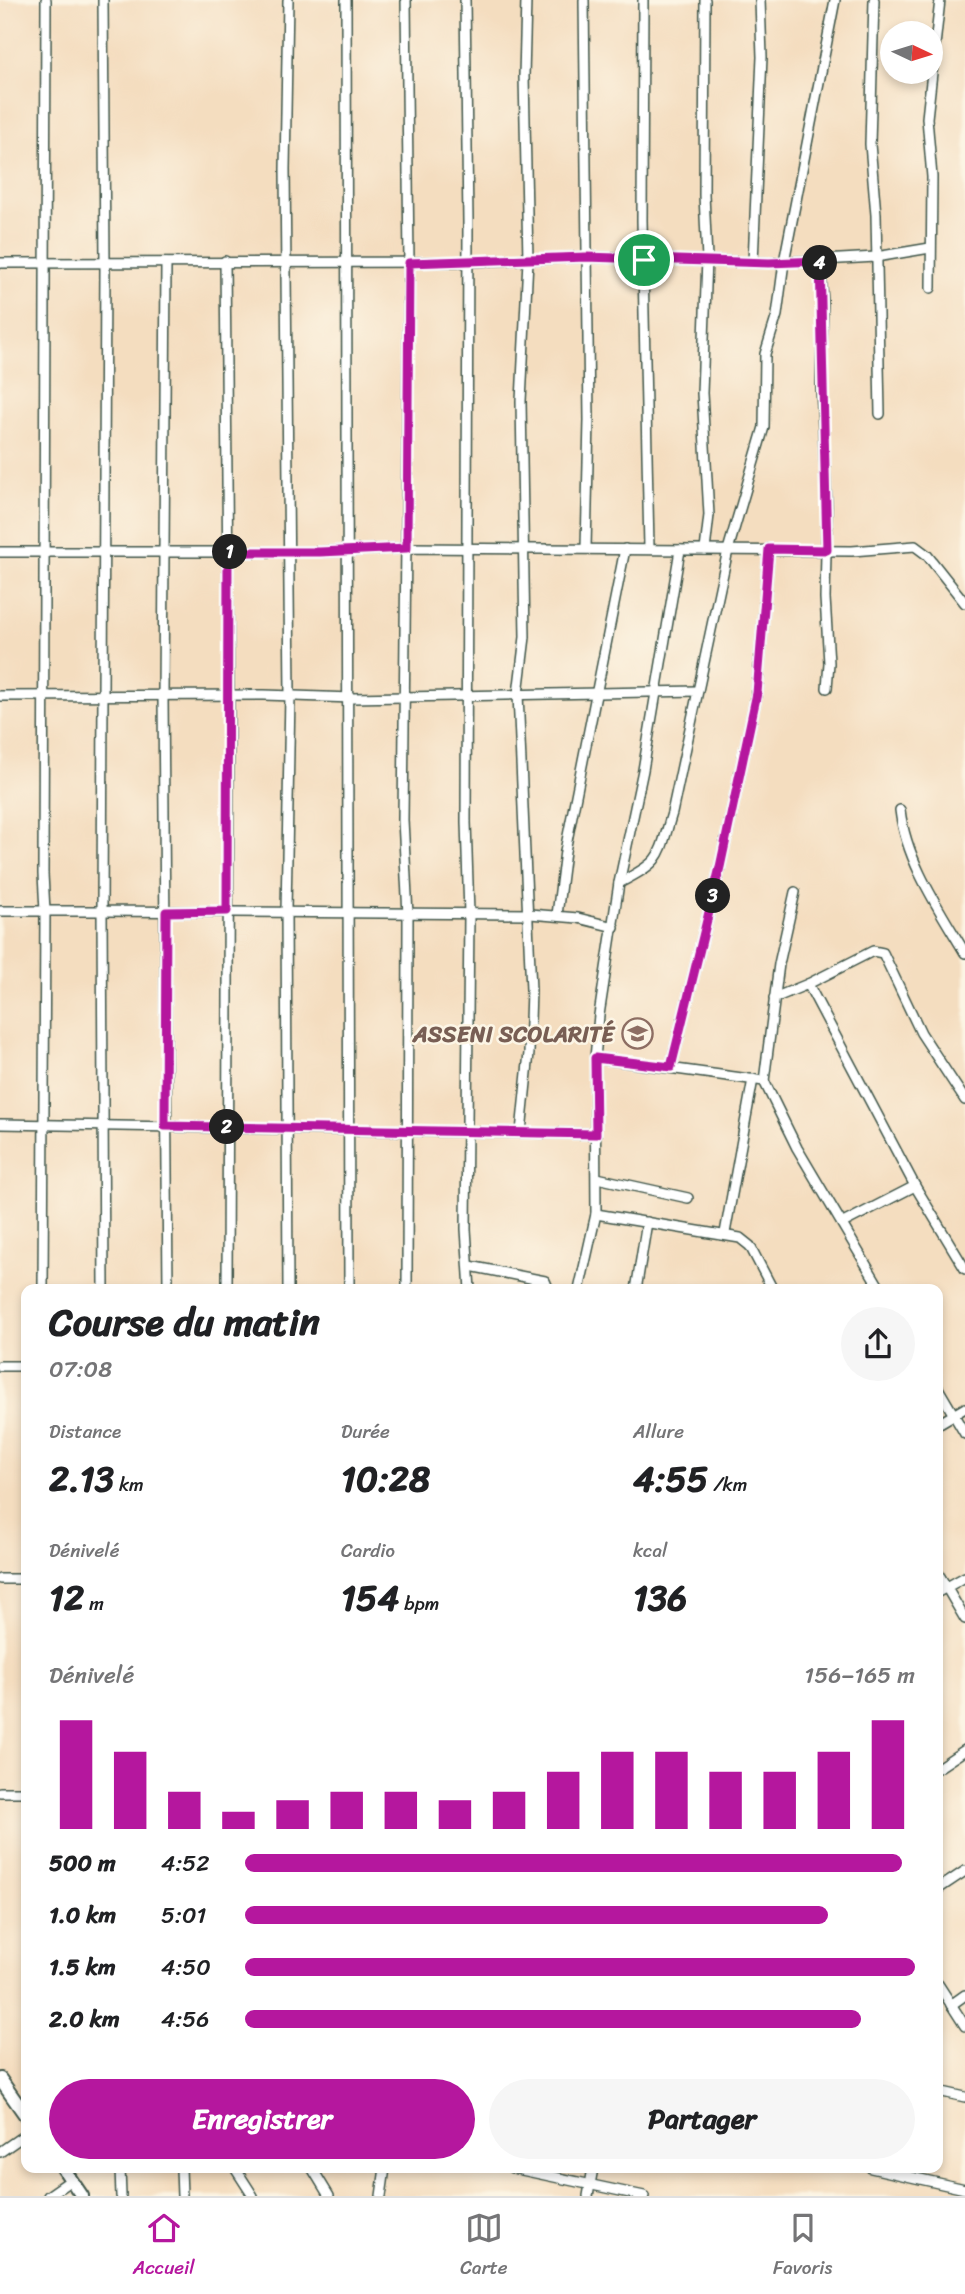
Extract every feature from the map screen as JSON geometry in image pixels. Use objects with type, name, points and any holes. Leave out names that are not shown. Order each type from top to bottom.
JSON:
[{"type":"main road","points":[[0,2079],[21,2109]]},
{"type":"main road","points":[[66,2173],[82,2196]]},
{"type":"street","points":[[43,1284],[46,0]]},
{"type":"street","points":[[103,0],[104,1284]]},
{"type":"street","points":[[288,0],[285,145],[290,695],[286,911],[288,1284]]},
{"type":"street","points":[[346,0],[349,1284]]},
{"type":"street","points":[[406,0],[409,263],[403,820],[408,915],[408,1284]]},
{"type":"street","points":[[465,0],[469,914],[466,1230],[470,1284]]},
{"type":"street","points":[[521,1132],[529,1053],[530,914],[518,694],[525,637],[521,401],[528,260],[524,76],[526,0]]},
{"type":"street","points":[[584,0],[589,420],[586,548]]},
{"type":"street","points":[[643,0],[649,548]]},
{"type":"street","points":[[705,0],[704,195],[707,259],[702,393],[709,515],[705,550]]},
{"type":"street","points":[[753,262],[762,57],[760,0]]},
{"type":"street","points":[[619,883],[651,866],[659,856],[672,813],[728,550],[764,427],[766,406],[762,371],[778,315],[784,262],[818,100],[835,0]]},
{"type":"street","points":[[874,0],[870,144],[880,414]]},
{"type":"street","points":[[931,288],[932,177],[927,118],[940,0]]},
{"type":"street","points":[[0,263],[409,263],[586,257],[784,262],[876,257],[930,248]]},
{"type":"street","points":[[225,261],[229,695],[227,1284]]},
{"type":"street","points":[[820,261],[827,550],[825,598],[830,663],[827,688]]},
{"type":"street","points":[[166,262],[163,696],[168,1284]]},
{"type":"street","points":[[0,552],[228,552],[407,548],[827,550],[915,546],[927,555],[965,603]]},
{"type":"street","points":[[557,915],[565,851],[625,549]]},
{"type":"street","points":[[671,1067],[720,867],[757,693],[769,549]]},
{"type":"street","points":[[580,1284],[596,1214],[595,1058],[619,883],[639,795],[680,550]]},
{"type":"street","points":[[0,696],[290,695],[405,698],[696,691]]},
{"type":"street","points":[[900,810],[903,832],[911,854],[965,953]]},
{"type":"street","points":[[796,892],[774,998],[764,1081],[797,1148],[878,1284]]},
{"type":"street","points":[[0,911],[530,914],[557,915],[614,927]]},
{"type":"street","points":[[774,998],[873,951],[883,953],[921,1033],[965,1100]]},
{"type":"street","points":[[808,984],[915,1186],[965,1269]]},
{"type":"street","points":[[595,1058],[764,1081]]},
{"type":"street","points":[[725,1233],[753,1079]]},
{"type":"street","points":[[0,1124],[596,1134]]},
{"type":"street","points":[[597,1178],[688,1198]]},
{"type":"street","points":[[843,1223],[915,1186]]},
{"type":"street","points":[[596,1214],[725,1233],[740,1238],[750,1246],[771,1284]]},
{"type":"street","points":[[637,1284],[647,1222]]},
{"type":"street","points":[[470,1266],[545,1281],[546,1284]]},
{"type":"street","points":[[0,1366],[21,1366]]},
{"type":"street","points":[[943,1397],[965,1434]]},
{"type":"street","points":[[943,1421],[965,1408]]},
{"type":"street","points":[[943,1589],[965,1577]]},
{"type":"street","points":[[0,1579],[21,1579]]},
{"type":"street","points":[[943,1591],[965,1619]]},
{"type":"street","points":[[943,1763],[965,1750]]},
{"type":"street","points":[[0,1792],[21,1792]]},
{"type":"street","points":[[943,1886],[965,1871]]},
{"type":"street","points":[[943,1992],[965,2026]]},
{"type":"street","points":[[951,2005],[965,1995]]},
{"type":"street","points":[[943,2092],[965,2097]]},
{"type":"street","points":[[0,2152],[21,2137]]},
{"type":"street","points":[[120,2173],[121,2196]]},
{"type":"street","points":[[181,2173],[182,2196]]},
{"type":"street","points":[[238,2173],[253,2196]]},
{"type":"street","points":[[315,2173],[330,2196]]},
{"type":"street","points":[[381,2196],[384,2173]]},
{"type":"street","points":[[529,2173],[589,2191],[644,2196]]},
{"type":"street","points":[[589,2191],[592,2173]]},
{"type":"street","points":[[893,2173],[965,2189]]},
{"type":"street","points":[[48,2196],[71,2180]]},
{"type":"place","name":"ASSENI SCOLARITÉ","points":[[637,1034]]},
{"type":"route","points":[[586,257],[644,260],[707,259],[769,263],[820,261],[823,301],[821,388],[827,550],[769,549],[757,693],[720,867],[671,1067],[595,1058],[596,1134],[165,1126],[166,912],[227,911],[228,552],[407,548],[409,263],[586,257]]}]
